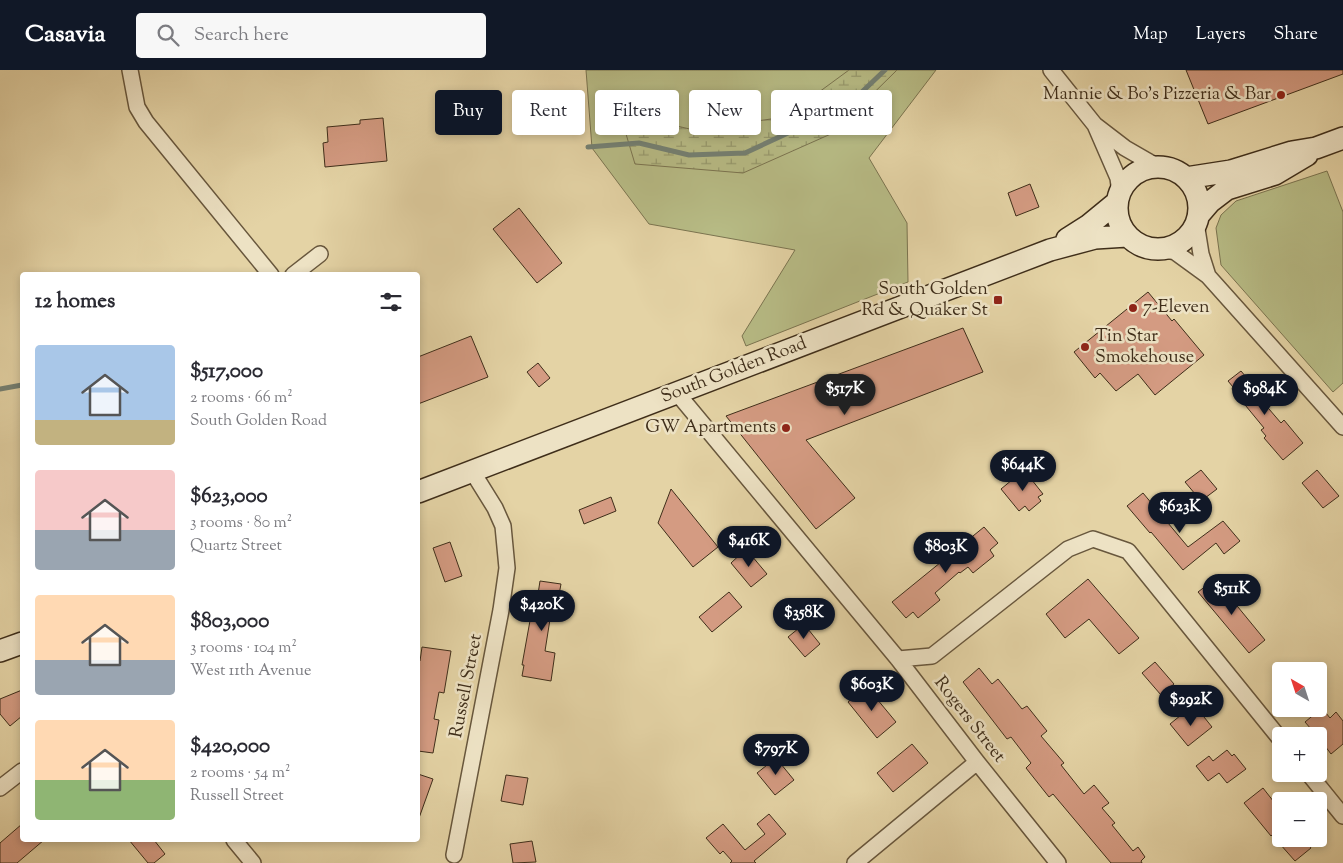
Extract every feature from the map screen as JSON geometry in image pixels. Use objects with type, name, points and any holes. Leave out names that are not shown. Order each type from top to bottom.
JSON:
[{"type":"main road","points":[[1186,178],[1231,171],[1292,152],[1316,148],[1343,138]]},
{"type":"main road","points":[[1197,220],[1197,195],[1186,178],[1177,172],[1158,167],[1148,168],[1131,177],[1118,197],[1118,220],[1127,236],[1143,246],[1162,249],[1173,247],[1191,233],[1197,220],[1210,202],[1227,189],[1275,174],[1297,162],[1316,148]]},
{"type":"main road","name":"South Golden Road","points":[[1050,250],[1089,225],[1118,197]]},
{"type":"main road","name":"South Golden Road","points":[[420,491],[1050,250],[1094,238],[1127,236]]},
{"type":"main road","points":[[0,651],[20,644]]},
{"type":"street","points":[[130,70],[137,107],[146,122],[269,272]]},
{"type":"street","points":[[1051,70],[1095,125],[1125,148],[1158,167]]},
{"type":"street","points":[[1095,125],[1118,178],[1118,197]]},
{"type":"street","points":[[1197,220],[1201,254],[1208,276]]},
{"type":"street","points":[[1162,249],[1175,252],[1208,276],[1343,427]]},
{"type":"street","points":[[297,272],[320,254]]},
{"type":"street","name":"Rogers Street","points":[[677,393],[898,659],[976,762],[1058,863]]},
{"type":"street","name":"Russell Street","points":[[454,855],[501,610],[507,568],[503,526],[495,508],[472,471]]},
{"type":"street","points":[[898,659],[932,656],[1068,549],[1093,539],[1128,551],[1272,729]]},
{"type":"street","points":[[855,863],[976,762]]},
{"type":"street","points":[[0,788],[20,773]]},
{"type":"street","points":[[1315,782],[1343,816]]},
{"type":"street","points":[[236,842],[253,863]]},
{"type":"green space","points":[[586,70],[936,70],[892,128],[892,90],[771,90],[771,135],[887,135],[869,158],[907,223],[908,282],[746,346],[742,336],[795,250],[649,224],[592,148]]},
{"type":"green space","points":[[849,70],[897,70],[877,90],[822,90]]},
{"type":"green space","points":[[771,119],[771,135],[828,135],[743,173],[635,164],[626,135],[679,135],[679,127],[689,129],[689,135],[761,135],[761,120]]},
{"type":"green space","points":[[1327,171],[1343,212],[1343,383],[1333,392],[1221,265],[1216,228],[1221,215],[1236,201]]},
{"type":"building","points":[[1186,70],[1343,70],[1343,74],[1208,124]]},
{"type":"building","points":[[383,118],[387,161],[325,167],[323,143],[328,142],[327,127],[360,124],[360,120]]},
{"type":"building","points":[[1030,184],[1039,207],[1016,216],[1008,193]]},
{"type":"building","points":[[519,208],[562,263],[537,283],[493,229]]},
{"type":"building","points":[[1148,292],[1204,355],[1155,395],[1138,374],[1116,391],[1100,373],[1095,378],[1074,352]]},
{"type":"building","name":"GW Apartments","points":[[963,328],[983,372],[806,440],[855,498],[816,529],[726,416]]},
{"type":"building","points":[[471,336],[488,377],[420,403],[420,356]]},
{"type":"building","points":[[538,363],[550,378],[539,387],[527,372]]},
{"type":"building","points":[[1241,371],[1246,377],[1249,374],[1268,398],[1263,402],[1281,423],[1284,420],[1303,443],[1283,460],[1264,438],[1266,436],[1261,430],[1264,428],[1232,389],[1233,387],[1228,381]]},
{"type":"building","points":[[1024,470],[1043,494],[1038,497],[1041,501],[1029,511],[1025,506],[1019,511],[1001,489]]},
{"type":"building","points":[[1201,470],[1217,489],[1201,501],[1185,482]]},
{"type":"building","points":[[1317,470],[1339,496],[1323,508],[1302,483]]},
{"type":"building","points":[[671,489],[718,547],[693,567],[658,523]]},
{"type":"building","points":[[1143,493],[1188,547],[1223,521],[1240,541],[1224,554],[1216,543],[1183,570],[1127,506]]},
{"type":"building","points":[[611,497],[616,511],[584,524],[579,510]]},
{"type":"building","points":[[984,527],[998,543],[990,550],[994,556],[973,573],[968,567],[959,572],[935,593],[940,600],[918,618],[913,612],[906,618],[892,602]]},
{"type":"building","points":[[450,542],[462,576],[445,582],[433,548]]},
{"type":"building","points":[[746,549],[767,574],[751,587],[731,563]]},
{"type":"building","points":[[1088,579],[1139,638],[1119,654],[1089,619],[1065,638],[1046,614]]},
{"type":"building","points":[[1215,579],[1265,640],[1249,653],[1198,592]]},
{"type":"building","points":[[540,581],[561,584],[558,600],[567,602],[565,615],[551,613],[545,651],[555,653],[551,681],[522,676],[524,665],[522,665],[535,593],[538,594]]},
{"type":"building","points":[[729,592],[742,607],[712,632],[699,617]]},
{"type":"building","points":[[804,624],[820,644],[805,657],[788,637]]},
{"type":"building","points":[[422,647],[451,651],[444,693],[439,692],[434,719],[439,720],[433,753],[420,751],[420,661]]},
{"type":"building","points":[[1155,662],[1174,684],[1161,695],[1142,673]]},
{"type":"building","points":[[979,668],[992,684],[998,679],[1022,709],[1027,706],[1047,731],[1041,736],[1064,763],[1061,765],[1084,794],[1094,785],[1109,803],[1102,808],[1115,823],[1112,825],[1133,851],[1138,847],[1145,857],[1141,861],[1142,863],[1111,863],[1053,794],[1049,797],[1026,768],[1031,763],[1011,737],[1007,739],[963,682]]},
{"type":"building","points":[[867,687],[896,722],[877,738],[848,702]]},
{"type":"building","points":[[20,691],[20,718],[10,726],[0,714],[0,699]]},
{"type":"building","points":[[1186,711],[1192,719],[1200,712],[1212,727],[1188,746],[1170,724]]},
{"type":"building","points":[[1336,712],[1343,721],[1343,744],[1331,754],[1327,749],[1327,727],[1309,727],[1305,722],[1310,718],[1328,718],[1328,716],[1330,718]]},
{"type":"building","points":[[912,744],[928,763],[893,792],[877,773]]},
{"type":"building","points":[[1227,750],[1232,756],[1234,754],[1246,769],[1227,783],[1219,773],[1208,781],[1196,766],[1209,756],[1213,761]]},
{"type":"building","points":[[776,758],[794,780],[775,795],[757,773]]},
{"type":"building","points":[[420,775],[433,779],[420,815]]},
{"type":"building","points":[[506,775],[528,778],[523,805],[501,801]]},
{"type":"building","points":[[1263,788],[1272,800],[1271,836],[1244,803]]},
{"type":"building","points":[[769,814],[786,834],[754,861],[756,863],[730,863],[732,861],[723,851],[720,854],[706,838],[723,824],[745,850],[765,834],[757,824]]},
{"type":"building","points":[[20,826],[20,842],[42,842],[17,863],[0,863],[0,843]]},
{"type":"building","points":[[532,841],[536,862],[513,863],[510,844]]},
{"type":"building","points":[[131,842],[156,842],[165,854],[154,863],[148,863]]},
{"type":"building","points":[[1283,847],[1310,847],[1311,848],[1295,861]]},
{"type":"waterway","points":[[588,147],[639,143],[689,155],[745,153],[844,109],[885,70]]},
{"type":"waterway","points":[[0,389],[20,385]]},
{"type":"place","name":"Mannie & Bo's Pizzeria & Bar","points":[[1281,95]]},
{"type":"place","name":"South Golden Rd & Quaker St","points":[[998,300]]},
{"type":"place","name":"7-Eleven","points":[[1133,308]]},
{"type":"place","name":"Tin Star Smokehouse","points":[[1085,347]]},
{"type":"place","name":"GW Apartments","points":[[786,428]]}]
